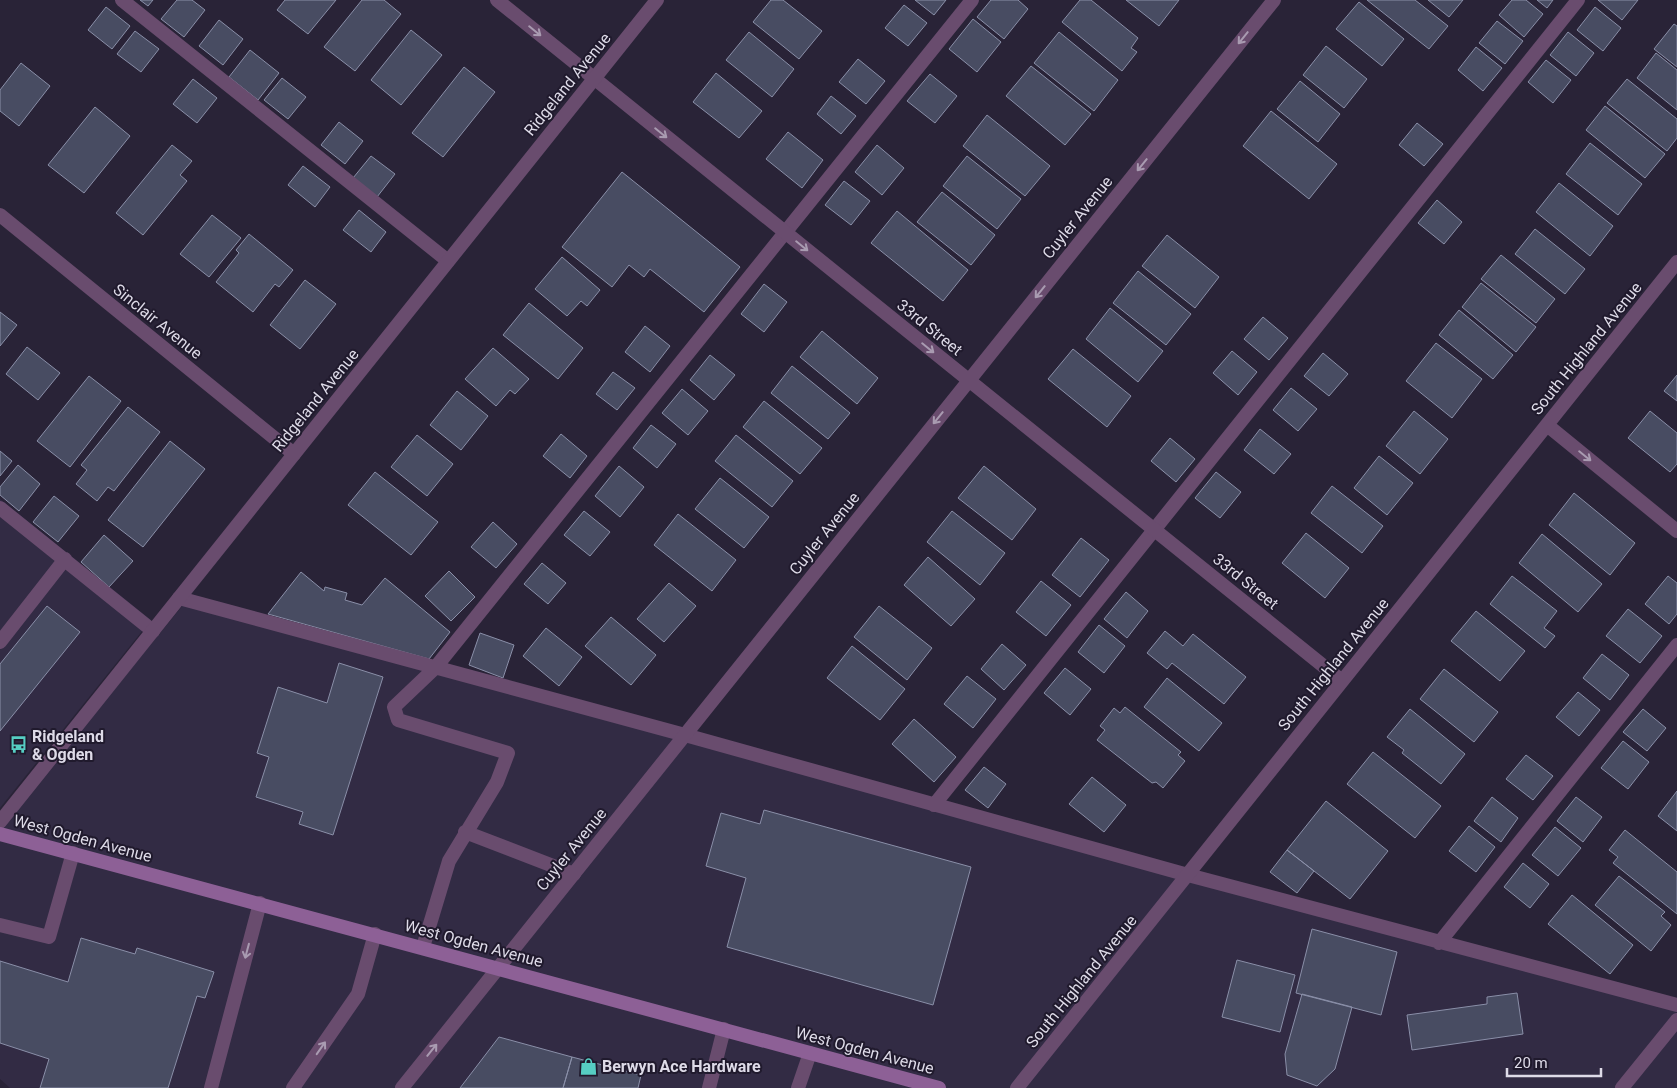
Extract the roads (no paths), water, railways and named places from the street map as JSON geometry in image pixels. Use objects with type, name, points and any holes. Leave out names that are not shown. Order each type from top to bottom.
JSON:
[{"type":"main road","name":"West Ogden Avenue","points":[[0,834],[939,1088]]},
{"type":"street","points":[[122,0],[448,261]]},
{"type":"street","name":"33rd Street","points":[[497,0],[1342,681]]},
{"type":"street","name":"Ridgeland Avenue","points":[[0,822],[657,0]]},
{"type":"street","points":[[423,947],[448,861],[497,782],[508,753],[398,720],[394,707],[435,668],[972,0]]},
{"type":"street","name":"Cuyler Avenue","points":[[402,1088],[1274,0]]},
{"type":"street","points":[[934,805],[1578,0]]},
{"type":"street","name":"Sinclair Avenue","points":[[0,215],[294,454]]},
{"type":"street","name":"South Highland Avenue","points":[[1017,1088],[1677,262]]},
{"type":"street","points":[[1547,425],[1677,531]]},
{"type":"street","points":[[0,508],[153,631]]},
{"type":"street","points":[[0,642],[65,559]]},
{"type":"street","points":[[179,598],[1439,943],[1677,1005]]},
{"type":"street","points":[[1439,943],[1677,645]]},
{"type":"street","points":[[465,832],[574,874]]},
{"type":"street","points":[[0,925],[49,937],[73,853]]},
{"type":"street","points":[[211,1088],[260,904]]},
{"type":"street","points":[[293,1088],[358,994],[375,934]]},
{"type":"street","points":[[1622,1088],[1677,1020]]},
{"type":"street","points":[[709,1088],[724,1030]]},
{"type":"street","points":[[798,1088],[810,1053]]},
{"type":"place","name":"Ridgeland & Ogden","points":[[18,745]]},
{"type":"place","name":"Berwyn Ace Hardware","points":[[588,1066]]}]
